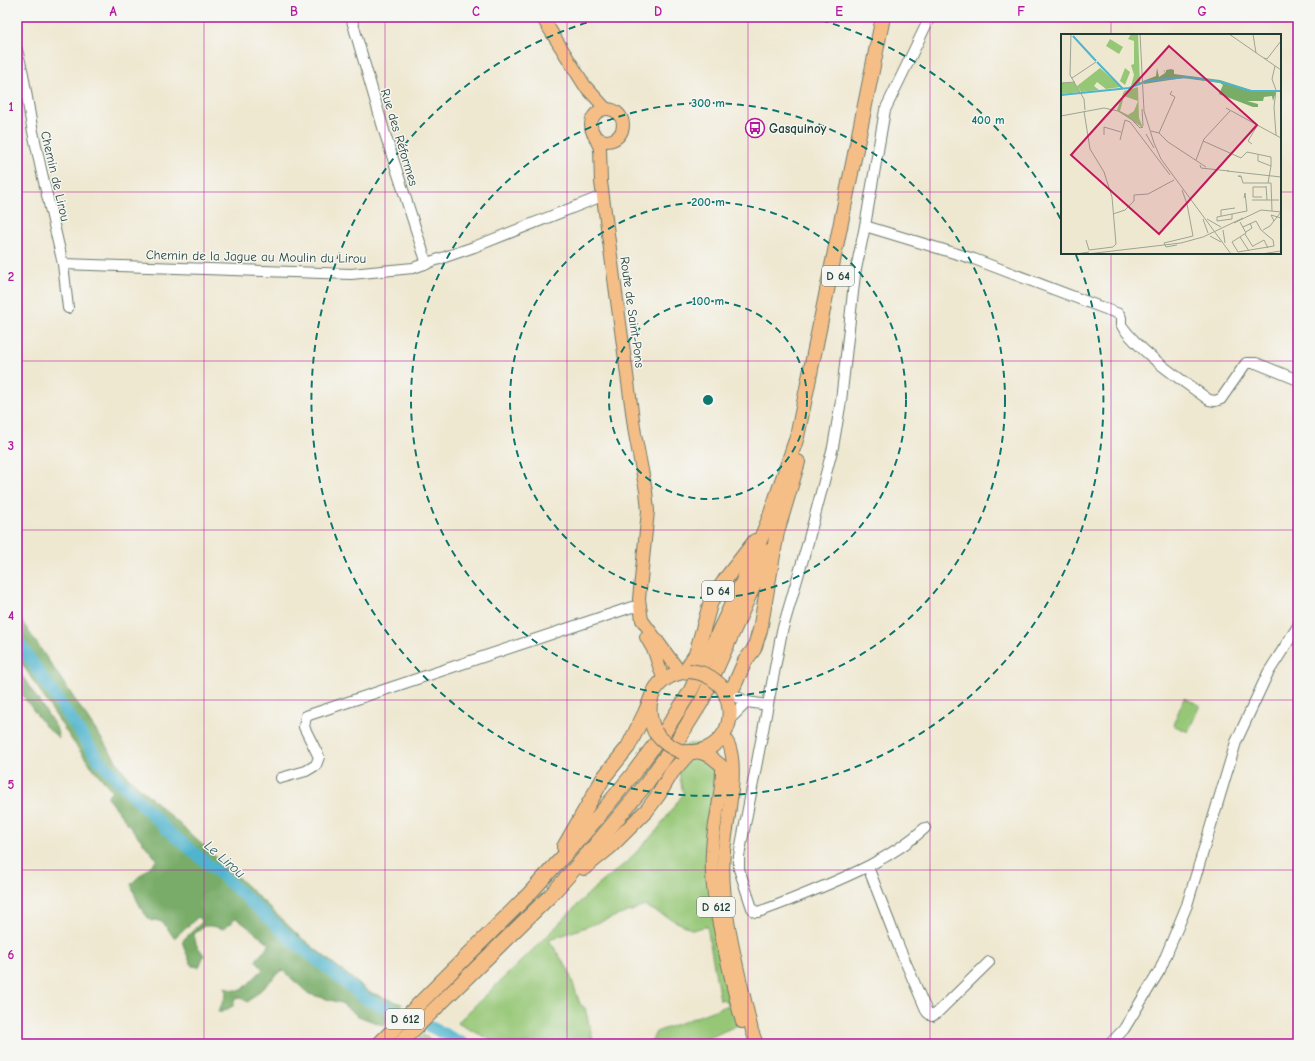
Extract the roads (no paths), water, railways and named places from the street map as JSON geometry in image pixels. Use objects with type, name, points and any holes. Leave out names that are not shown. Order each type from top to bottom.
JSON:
[{"type":"highway","name":"D 64","points":[[685,671],[696,654],[711,601],[769,519],[797,437],[882,17]]},
{"type":"highway","name":"D 64","points":[[724,691],[734,686],[745,661],[754,649],[758,636],[767,594],[777,532],[805,438],[891,17]]},
{"type":"highway","points":[[528,894],[582,836],[632,775],[678,711],[690,692],[743,581],[769,519]]},
{"type":"highway","points":[[551,895],[626,808],[677,741],[702,701],[777,532]]},
{"type":"highway","points":[[685,671],[699,672],[716,680],[724,691],[730,707],[730,719],[727,728],[716,743],[707,748],[690,752],[671,748],[662,741],[655,732],[650,722],[649,710],[653,694],[666,678],[685,671]]},
{"type":"highway","name":"D 612","points":[[380,1044],[528,894],[557,859],[604,777],[628,747],[653,694]]},
{"type":"highway","name":"D 612","points":[[399,1044],[551,895],[610,847],[647,810],[660,794],[672,772],[690,752]]},
{"type":"main road","points":[[542,17],[585,86],[606,109]]},
{"type":"main road","points":[[585,86],[591,103],[593,117],[591,125],[593,133],[602,141],[613,141],[622,134],[624,124],[621,116],[617,112],[606,109],[593,117]]},
{"type":"main road","name":"Route de Saint-Pons","points":[[593,133],[600,148],[600,182],[635,434],[646,491],[648,511],[639,599],[636,607],[636,619],[654,651],[663,678],[653,694]]},
{"type":"main road","name":"Route de Saint-Pons","points":[[603,196],[608,152],[613,141]]},
{"type":"main road","name":"Route de Saint-Pons","points":[[636,607],[642,620],[685,671]]},
{"type":"main road","name":"D 612","points":[[722,736],[726,738],[730,747],[734,769],[723,863],[724,892],[733,944],[756,1044]]},
{"type":"main road","name":"D 612","points":[[690,752],[711,757],[722,766],[722,778],[712,845],[714,900],[727,961],[749,1044]]},
{"type":"street","name":"Rue des Réformes","points":[[351,17],[385,134],[427,264]]},
{"type":"street","points":[[925,828],[898,849],[868,867],[845,878],[758,912],[755,912],[752,908],[739,869],[739,856],[782,631],[808,542],[833,447],[841,401],[855,274],[885,110],[930,17]]},
{"type":"street","name":"Chemin de Lirou","points":[[17,50],[23,74],[40,169],[63,264],[68,308]]},
{"type":"street","name":"Chemin de la Jague au Moulin du Lirou","points":[[63,264],[351,274],[413,268],[474,247],[603,196]]},
{"type":"street","points":[[865,226],[974,259],[1119,314],[1121,318],[1120,325],[1132,339],[1177,377],[1209,400],[1215,401],[1221,399],[1246,363],[1256,363],[1298,380]]},
{"type":"street","points":[[282,778],[306,771],[316,765],[319,757],[304,727],[306,716],[636,607]]},
{"type":"street","points":[[1110,1044],[1124,1029],[1160,970],[1187,905],[1236,742],[1268,673],[1298,626]]},
{"type":"street","points":[[724,691],[747,702],[768,705]]},
{"type":"street","points":[[730,719],[747,702]]},
{"type":"street","points":[[868,867],[899,947],[927,1012],[932,1016],[937,1013],[989,962]]},
{"type":"waterway","name":"Le Lirou","points":[[17,640],[99,760],[167,830],[227,880],[293,941],[366,999],[433,1028],[464,1044]]},
{"type":"place","name":"Gasquinoy","points":[[755,128]]}]
